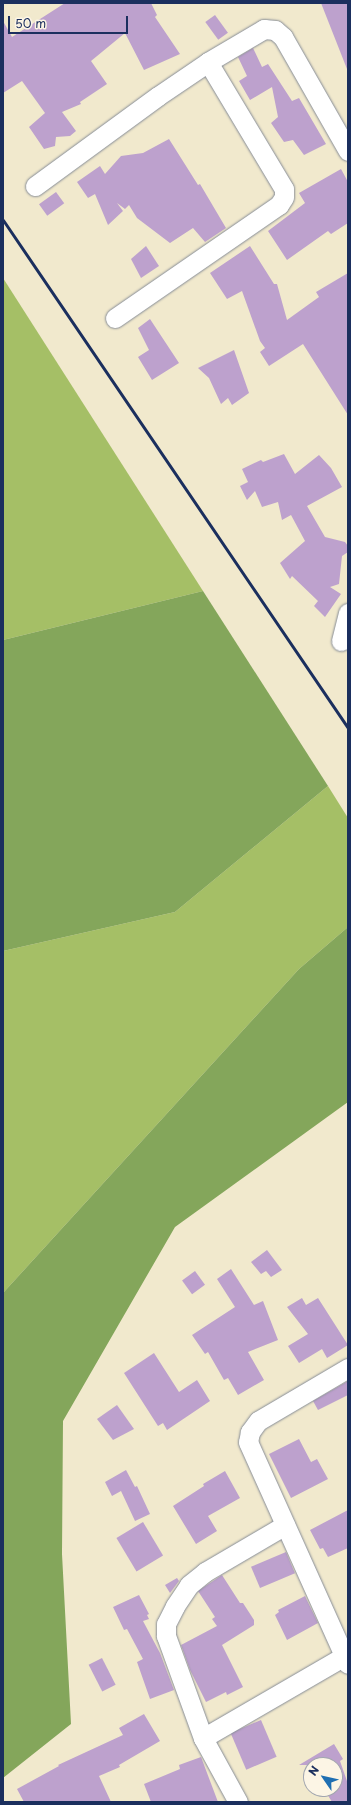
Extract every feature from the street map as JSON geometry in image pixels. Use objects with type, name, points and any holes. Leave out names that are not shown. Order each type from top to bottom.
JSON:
[{"type":"street","points":[[35,186],[158,96],[208,62],[264,29],[275,30],[283,37],[348,151]]},
{"type":"street","points":[[115,318],[279,205],[284,197],[284,188],[208,62]]},
{"type":"street","points":[[341,640],[348,612]]},
{"type":"street","points":[[203,1738],[347,1658],[248,1442],[250,1432],[258,1421],[348,1368]]},
{"type":"street","points":[[238,1802],[203,1738],[166,1636],[166,1624],[175,1606],[189,1585],[204,1572],[285,1525]]},
{"type":"green space","points":[[3,278],[203,591],[3,640]]},
{"type":"green space","points":[[203,591],[328,786],[175,912],[3,951],[3,640]]},
{"type":"green space","points":[[328,786],[348,818],[348,927],[299,969],[3,1293],[3,951],[175,912]]},
{"type":"green space","points":[[348,927],[348,1102],[175,1227],[63,1421],[62,1554],[71,1724],[3,1778],[3,1293],[299,969]]},
{"type":"building","points":[[65,3],[151,3],[157,15],[155,17],[180,54],[144,70],[125,33],[91,61],[107,84],[80,102],[81,104],[62,112],[76,131],[70,136],[56,137],[55,146],[44,149],[29,127],[45,113],[22,81],[3,93],[3,21],[12,37]]},
{"type":"building","points":[[321,3],[348,3],[347,69]]},
{"type":"building","points":[[215,15],[228,33],[218,40],[205,22]]},
{"type":"building","points":[[253,48],[262,67],[268,64],[292,101],[299,98],[326,144],[304,155],[293,140],[284,142],[271,123],[278,117],[272,87],[250,100],[239,81],[247,76],[238,57]]},
{"type":"building","points":[[169,139],[198,185],[200,184],[226,228],[205,242],[193,228],[170,243],[137,218],[129,205],[125,209],[117,203],[123,211],[108,225],[95,194],[88,198],[77,182],[100,166],[105,174],[121,156],[143,153]]},
{"type":"building","points":[[341,169],[348,182],[348,223],[331,234],[328,231],[287,260],[268,231],[305,203],[299,193]]},
{"type":"building","points":[[56,192],[64,203],[47,216],[39,204]]},
{"type":"building","points":[[146,246],[159,266],[141,278],[131,259]]},
{"type":"building","points":[[250,246],[274,284],[277,284],[287,320],[319,297],[316,292],[348,273],[348,415],[303,344],[269,366],[260,352],[265,348],[260,341],[242,291],[227,299],[210,273]]},
{"type":"building","points":[[150,319],[179,363],[152,380],[138,357],[149,350],[138,328]]},
{"type":"building","points":[[234,350],[249,393],[232,405],[228,398],[221,404],[209,378],[198,368]]},
{"type":"building","points":[[284,454],[295,474],[319,455],[331,468],[342,487],[307,506],[325,537],[345,542],[348,546],[348,552],[342,556],[339,584],[330,587],[341,594],[325,617],[314,606],[318,601],[292,576],[290,579],[280,563],[305,541],[291,515],[282,520],[278,502],[262,507],[255,491],[247,500],[240,486],[248,482],[242,469],[261,460],[263,462]]},
{"type":"building","points":[[267,1250],[282,1270],[271,1277],[266,1271],[261,1274],[251,1262]]},
{"type":"building","points":[[231,1269],[254,1305],[263,1301],[278,1340],[248,1352],[264,1380],[238,1395],[228,1378],[224,1380],[208,1352],[205,1354],[192,1335],[235,1307],[217,1279]]},
{"type":"building","points":[[195,1271],[205,1285],[192,1294],[182,1280]]},
{"type":"building","points":[[302,1298],[306,1305],[318,1298],[348,1345],[327,1358],[322,1349],[299,1363],[288,1346],[308,1334],[287,1307]]},
{"type":"building","points":[[154,1353],[179,1392],[197,1380],[210,1401],[167,1430],[163,1423],[158,1426],[124,1373]]},
{"type":"building","points":[[348,1381],[348,1395],[318,1410],[313,1401]]},
{"type":"building","points":[[117,1405],[134,1429],[113,1440],[97,1419]]},
{"type":"building","points":[[299,1439],[311,1462],[317,1459],[328,1479],[291,1498],[269,1454]]},
{"type":"building","points":[[126,1470],[135,1487],[137,1486],[150,1514],[135,1521],[121,1491],[112,1496],[105,1482]]},
{"type":"building","points":[[225,1471],[240,1498],[208,1516],[217,1531],[196,1544],[173,1506],[204,1486],[203,1484]]},
{"type":"building","points":[[348,1510],[348,1548],[328,1557],[323,1548],[320,1549],[310,1530]]},
{"type":"building","points":[[143,1522],[163,1555],[137,1571],[116,1538]]},
{"type":"building","points":[[286,1552],[295,1573],[260,1588],[251,1567]]},
{"type":"building","points":[[222,1575],[240,1603],[243,1603],[254,1620],[254,1625],[222,1645],[243,1687],[227,1695],[226,1692],[206,1702],[190,1670],[181,1645],[217,1626],[212,1619],[215,1617],[198,1591]]},
{"type":"building","points":[[177,1578],[179,1581],[170,1593],[165,1585]]},
{"type":"building","points":[[139,1595],[149,1614],[147,1615],[149,1619],[143,1621],[160,1653],[174,1690],[150,1699],[137,1662],[143,1659],[127,1629],[124,1630],[113,1607]]},
{"type":"building","points":[[305,1596],[318,1623],[287,1640],[275,1615],[279,1612],[278,1610]]},
{"type":"building","points":[[102,1658],[116,1685],[102,1692],[89,1665]]},
{"type":"building","points":[[144,1714],[160,1741],[119,1765],[120,1767],[99,1776],[111,1802],[24,1802],[17,1789],[59,1766],[58,1765],[123,1735],[119,1728]]},
{"type":"building","points":[[261,1720],[277,1757],[246,1770],[231,1733]]},
{"type":"building","points":[[334,1744],[342,1757],[312,1757]]},
{"type":"building","points":[[201,1757],[218,1802],[151,1802],[144,1784],[180,1769],[179,1765]]},
{"type":"building","points":[[343,1770],[348,1784],[348,1802],[332,1802],[329,1797],[343,1797]]},
{"type":"railway","points":[[3,220],[348,728]]}]
